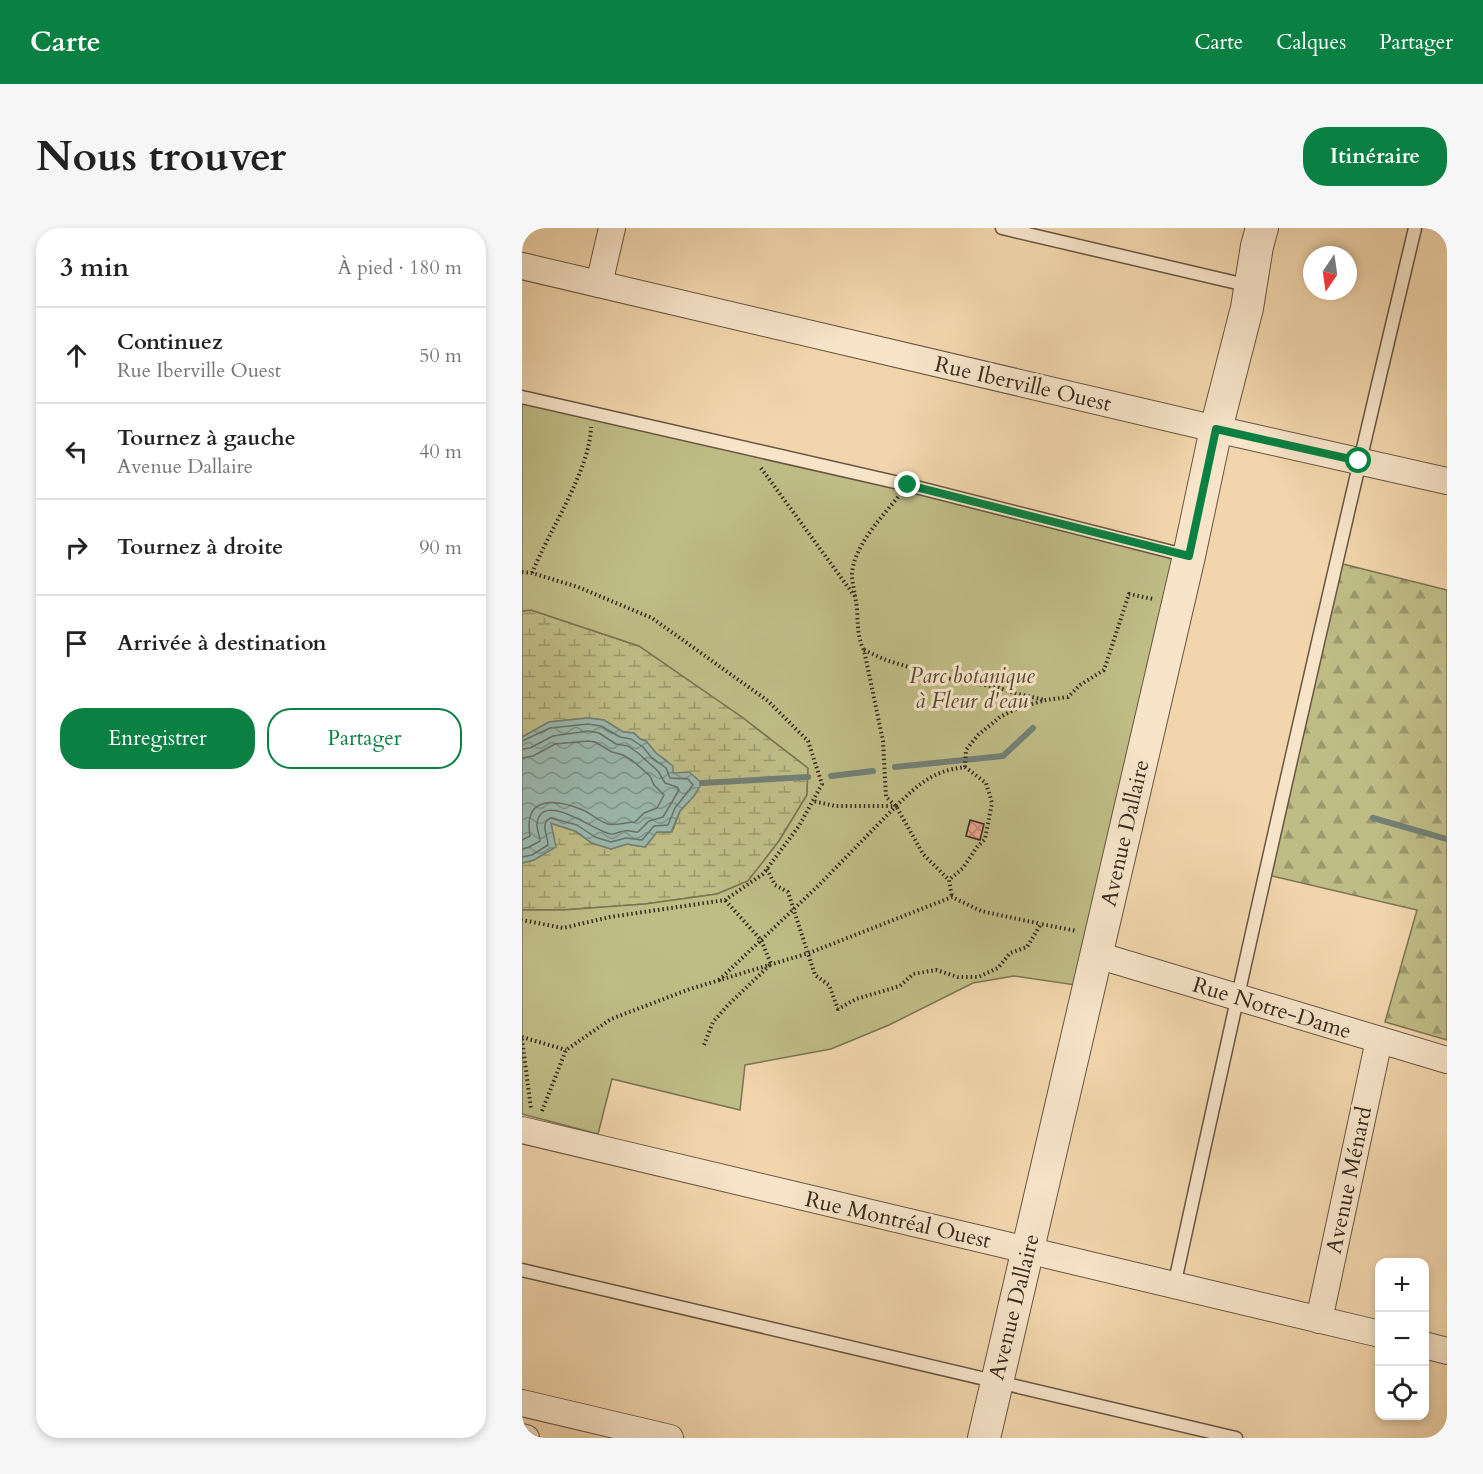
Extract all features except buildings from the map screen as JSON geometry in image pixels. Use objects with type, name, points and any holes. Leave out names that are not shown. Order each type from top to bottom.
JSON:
[{"type":"street","points":[[599,284],[612,228]]},
{"type":"street","name":"Avenue Dallaire","points":[[984,1438],[1178,606],[1216,429],[1252,287],[1257,246],[1262,228]]},
{"type":"street","name":"Rue Iberville Ouest","points":[[522,266],[1447,482]]},
{"type":"street","name":"Rue Notre-Dame","points":[[1099,945],[1237,997],[1447,1060]]},
{"type":"street","name":"Avenue Ménard","points":[[1319,1320],[1379,1040]]},
{"type":"street","name":"Rue Montréal Ouest","points":[[528,1131],[1375,1333]]},
{"type":"street","points":[[1429,1346],[1447,1351]]},
{"type":"street","points":[[522,1403],[670,1438]]},
{"type":"lane","points":[[1002,228],[1252,287]]},
{"type":"lane","points":[[1174,1286],[1359,461],[1415,228]]},
{"type":"lane","points":[[522,397],[908,485],[1189,556]]},
{"type":"lane","points":[[522,1270],[1236,1438]]},
{"type":"path","points":[[532,573],[572,489],[591,442],[591,413]]},
{"type":"path","points":[[750,449],[763,472],[856,599]]},
{"type":"path","points":[[908,485],[870,532],[856,557],[852,575],[859,640],[864,650],[883,741],[886,796],[896,806],[923,854],[949,880],[952,897]]},
{"type":"path","points":[[522,572],[578,587],[652,618],[768,701],[808,741],[822,784],[799,826],[763,874],[725,900],[610,916],[563,928],[522,921]]},
{"type":"path","points":[[965,767],[966,750],[978,735],[1000,717],[1018,708],[1068,697],[1080,685],[1104,670],[1129,594],[1178,606]]},
{"type":"path","points":[[864,650],[886,660],[928,673],[1046,700]]},
{"type":"path","points":[[717,981],[794,909],[916,787],[933,774],[965,767],[986,783],[992,803],[985,839],[963,868],[949,880]]},
{"type":"path","points":[[813,801],[835,806],[896,806]]},
{"type":"path","points":[[767,869],[775,885],[788,892],[815,975],[829,985],[838,1009],[856,999],[900,986],[913,974],[936,970],[958,977],[978,977],[998,968],[1010,952],[1027,947],[1041,924]]},
{"type":"path","points":[[528,1131],[566,1050],[611,1019],[690,989],[809,953],[952,897],[981,911],[1041,924],[1099,945]]},
{"type":"path","points":[[725,900],[761,940],[771,964]]},
{"type":"path","points":[[704,1045],[713,1022],[771,964]]},
{"type":"path","points":[[528,1131],[522,1038],[566,1050]]},
{"type":"green space","name":"Parc botanique à Fleur d'eau","points":[[522,397],[1189,556],[1089,987],[1014,976],[973,983],[889,1025],[831,1049],[745,1065],[740,1110],[612,1079],[598,1134],[522,1114],[522,910],[563,910],[645,904],[717,894],[748,881],[779,841],[807,795],[808,768],[742,717],[639,646],[531,610],[522,611]]},
{"type":"green space","points":[[1335,562],[1447,590],[1447,1040],[1385,1022],[1417,910],[1264,874]]},
{"type":"green space","points":[[531,610],[639,646],[742,717],[808,768],[807,795],[779,841],[748,881],[717,894],[645,904],[563,910],[522,910],[522,863],[534,860],[550,823],[575,831],[592,843],[611,849],[627,844],[645,847],[657,832],[672,832],[680,811],[694,796],[682,773],[673,773],[667,761],[646,741],[634,733],[623,732],[604,720],[588,718],[549,722],[522,737],[522,611]]},
{"type":"water","points":[[588,718],[604,720],[623,732],[634,733],[673,766],[673,773],[689,772],[702,783],[680,811],[671,832],[657,832],[645,847],[627,844],[611,849],[592,843],[575,831],[551,823],[556,847],[534,860],[522,863],[522,737],[549,722]]},
{"type":"waterway","points":[[895,767],[1003,756],[1033,728]]},
{"type":"waterway","points":[[831,776],[873,771]]},
{"type":"waterway","points":[[702,783],[808,777]]},
{"type":"waterway","points":[[1373,818],[1447,839]]},
{"type":"route","points":[[908,485],[1189,556],[1216,429],[1359,461]]}]
